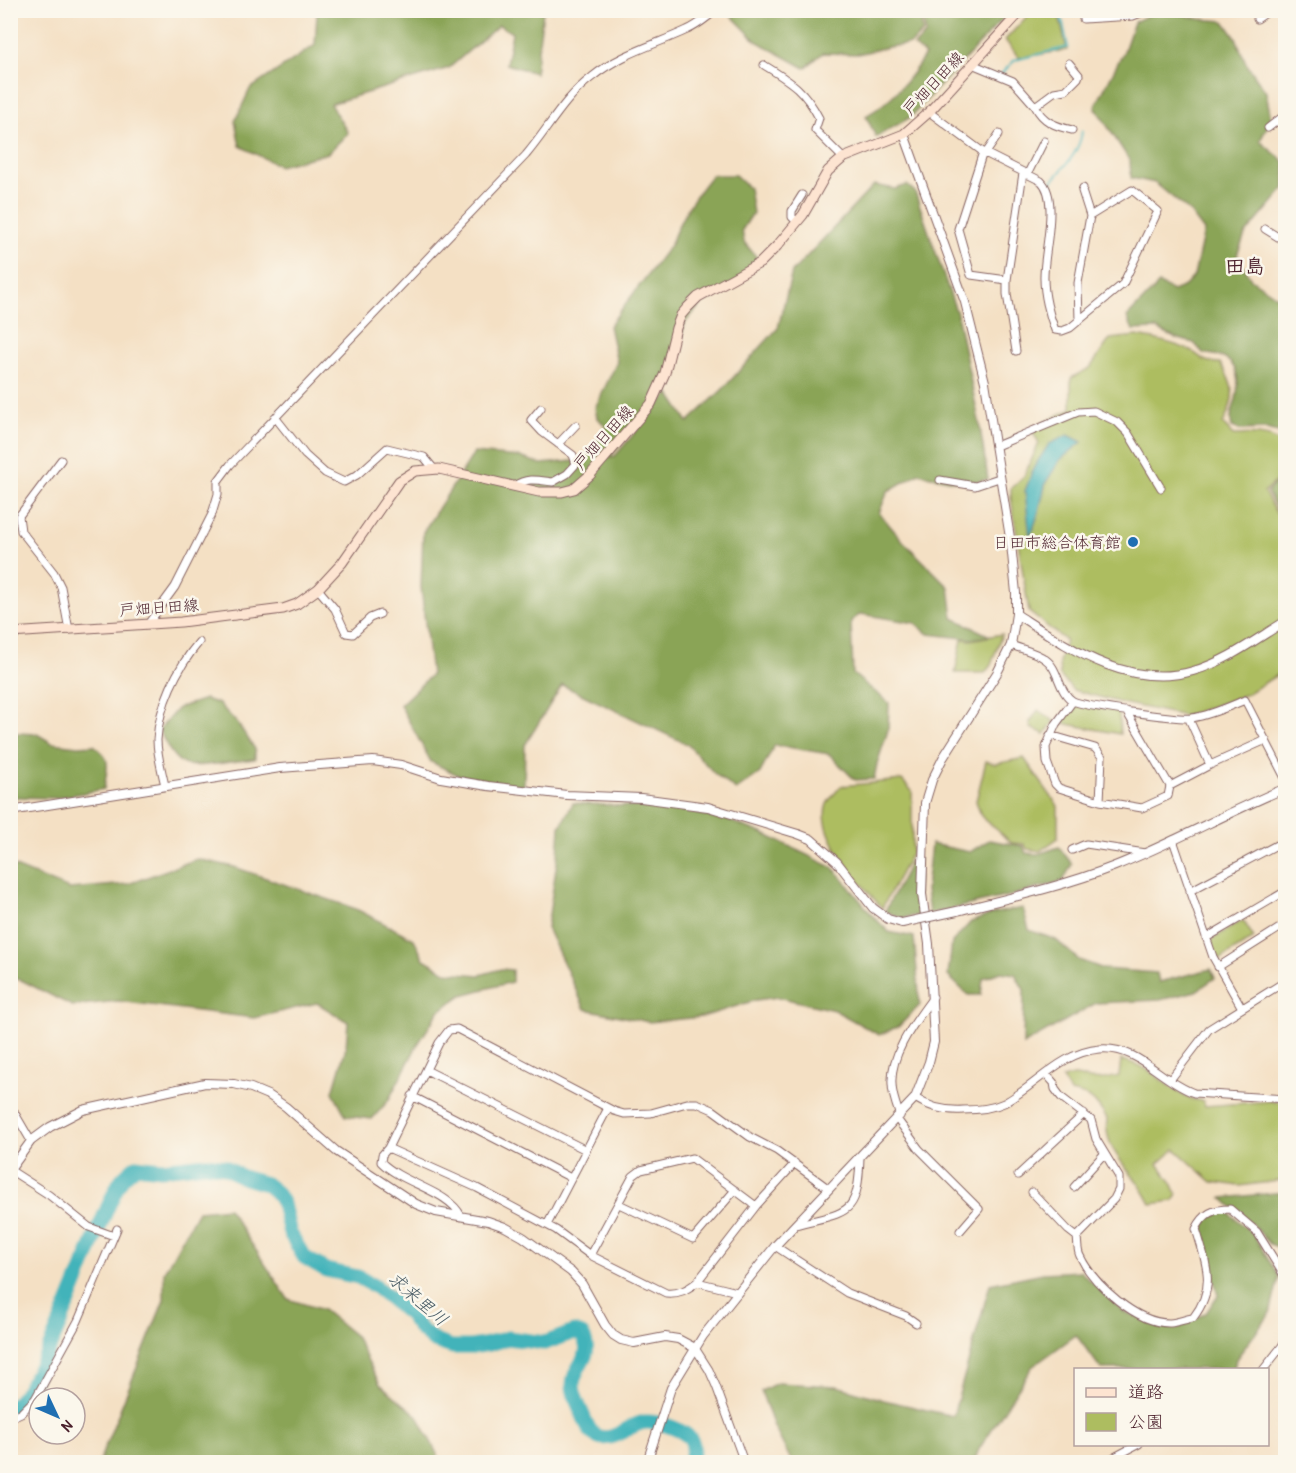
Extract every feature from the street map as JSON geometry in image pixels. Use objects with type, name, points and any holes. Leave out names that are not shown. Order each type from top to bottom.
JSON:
[{"type":"main road","name":"戸畑日田線","points":[[10,633],[181,622],[283,609],[297,604],[318,589],[342,563],[399,480],[415,471],[434,469],[539,492],[562,492],[574,489],[590,476],[651,404],[665,373],[676,328],[681,315],[687,308],[698,297],[760,262],[777,246],[797,222],[828,171],[843,158],[904,134],[929,112],[1022,10]]},
{"type":"street","points":[[1083,19],[1132,16],[1149,10]]},
{"type":"street","points":[[1257,19],[1270,10]]},
{"type":"street","points":[[148,624],[175,587],[212,514],[219,481],[230,465],[526,155],[564,104],[591,78],[609,64],[690,29],[714,12]]},
{"type":"street","points":[[1035,106],[1054,92],[1066,90],[1078,78],[1079,75],[1069,63]]},
{"type":"street","points":[[972,64],[1013,81],[1035,106],[1038,113],[1051,124],[1072,130]]},
{"type":"street","points":[[764,65],[788,80],[808,98],[819,118],[815,130],[843,158]]},
{"type":"street","points":[[929,112],[985,152],[1041,181],[1046,186],[1050,207],[1044,280],[1055,330],[1062,331],[1079,321],[1123,284],[1158,211],[1132,190],[1090,216]]},
{"type":"street","points":[[1268,128],[1286,114]]},
{"type":"street","points":[[647,1462],[671,1388],[695,1348],[775,1246],[915,1098],[934,1042],[933,997],[922,894],[925,803],[932,780],[943,758],[997,673],[1011,645],[1016,614],[1016,593],[1011,544],[985,382],[965,302],[904,134]]},
{"type":"street","points":[[999,134],[985,152],[958,229],[971,275],[1007,280]]},
{"type":"street","points":[[1016,351],[1007,280],[1025,174],[1044,141]]},
{"type":"street","points":[[1079,321],[1078,283],[1090,216],[1083,188]]},
{"type":"street","points":[[797,222],[792,218],[792,211],[802,195]]},
{"type":"street","points":[[1265,229],[1286,242]]},
{"type":"street","points":[[514,486],[531,478],[553,482],[567,474],[576,464],[573,455],[542,432],[531,420],[542,408]]},
{"type":"street","points":[[996,446],[1078,411],[1094,411],[1117,422],[1128,433],[1161,488]]},
{"type":"street","points":[[275,417],[304,455],[325,473],[344,482],[357,475],[387,448],[424,457],[434,469]]},
{"type":"street","points":[[558,444],[576,425]]},
{"type":"street","points":[[61,460],[19,516],[21,531],[54,573],[61,587],[69,630]]},
{"type":"street","points":[[940,480],[975,486],[999,478]]},
{"type":"street","points":[[318,589],[335,609],[346,633],[353,634],[370,618],[380,614]]},
{"type":"street","points":[[1016,614],[1066,646],[1120,670],[1149,676],[1192,671],[1214,663],[1286,621]]},
{"type":"street","points":[[165,786],[157,740],[162,714],[179,668],[199,642]]},
{"type":"street","points":[[1011,645],[1046,659],[1053,667],[1063,689],[1073,701],[1126,711],[1190,718],[1215,712],[1245,700],[1286,780]]},
{"type":"street","points":[[1073,701],[1056,724],[1046,747],[1047,762],[1055,784],[1072,794],[1142,808],[1168,796],[1170,786],[1126,711]]},
{"type":"street","points":[[1190,718],[1210,765]]},
{"type":"street","points":[[1050,735],[1095,747],[1100,752],[1102,758],[1100,801]]},
{"type":"street","points":[[1170,786],[1266,740]]},
{"type":"street","points":[[10,811],[280,768],[373,761],[401,765],[441,778],[488,786],[567,795],[641,798],[708,807],[811,839],[837,862],[873,908],[888,919],[902,923],[1089,876],[1145,853],[1242,806],[1286,788]]},
{"type":"street","points":[[1173,840],[1206,938],[1218,967],[1242,1008]]},
{"type":"street","points":[[1190,891],[1286,840]]},
{"type":"street","points":[[1072,850],[1086,843],[1145,853]]},
{"type":"street","points":[[1206,938],[1286,891]]},
{"type":"street","points":[[1218,967],[1286,924]]},
{"type":"street","points":[[1170,1080],[1209,1029],[1286,981]]},
{"type":"street","points":[[933,997],[900,1048],[891,1082],[898,1117],[919,1149],[979,1209],[960,1231]]},
{"type":"street","points":[[461,1216],[450,1202],[389,1170],[381,1162],[382,1155],[388,1149],[412,1096],[444,1036],[449,1030],[457,1029],[608,1108],[624,1113],[651,1113],[687,1103],[697,1103],[713,1110],[750,1137],[795,1163],[829,1189]]},
{"type":"street","points":[[915,1098],[930,1107],[955,1111],[981,1110],[1003,1103],[1076,1054],[1099,1049],[1116,1049],[1142,1060],[1182,1089],[1194,1093],[1286,1099]]},
{"type":"street","points":[[426,1070],[585,1150]]},
{"type":"street","points":[[1046,1074],[1061,1096],[1091,1120],[1095,1139],[1119,1177],[1119,1189],[1114,1199],[1077,1237]]},
{"type":"street","points":[[10,1418],[21,1413],[35,1399],[78,1321],[115,1232],[89,1227],[49,1195],[10,1170],[31,1142],[50,1127],[83,1110],[205,1083],[234,1084],[270,1096],[336,1151],[416,1204],[436,1212],[488,1221],[523,1237],[560,1263],[582,1284],[605,1325],[613,1335],[621,1340],[634,1343],[665,1337],[678,1339],[695,1348],[716,1386],[744,1462]]},
{"type":"street","points":[[412,1096],[571,1178]]},
{"type":"street","points":[[10,1105],[31,1142]]},
{"type":"street","points":[[547,1226],[608,1108]]},
{"type":"street","points":[[1018,1174],[1084,1114]]},
{"type":"street","points":[[388,1149],[477,1188],[547,1226],[590,1255],[666,1293],[674,1294],[686,1290],[697,1282],[756,1206],[795,1163]]},
{"type":"street","points":[[1074,1187],[1104,1154]]},
{"type":"street","points":[[795,1225],[837,1215],[849,1207],[856,1198],[860,1157]]},
{"type":"street","points":[[590,1255],[633,1176],[641,1170],[692,1158],[756,1206]]},
{"type":"street","points":[[619,1204],[693,1239],[735,1190]]},
{"type":"street","points":[[1032,1192],[1077,1237],[1079,1254],[1096,1281],[1132,1312],[1169,1323],[1193,1318],[1203,1305],[1209,1275],[1196,1229],[1202,1218],[1215,1209],[1230,1209],[1257,1232],[1286,1281]]},
{"type":"street","points":[[775,1246],[847,1293],[906,1316],[916,1323]]},
{"type":"street","points":[[697,1282],[738,1292]]},
{"type":"street","points":[[1265,1368],[1286,1339]]},
{"type":"street","points":[[1105,1462],[1135,1446]]},
{"type":"green space","points":[[312,11],[544,11],[535,73],[506,64],[512,33],[499,25],[449,68],[330,104],[348,133],[328,153],[279,166],[240,146],[235,121],[250,89],[315,45],[317,14]]},
{"type":"green space","points":[[727,11],[919,11],[923,32],[911,44],[858,54],[823,53],[805,68],[756,41]]},
{"type":"green space","points":[[921,11],[1010,11],[911,117],[876,137],[866,116],[884,104],[899,89],[925,55],[914,46],[926,34]]},
{"type":"green space","points":[[1032,11],[1058,11],[1067,50],[1019,58],[1005,40]]},
{"type":"green space","points":[[1157,11],[1224,21],[1236,38],[1246,63],[1266,92],[1271,119],[1260,141],[1285,162],[1285,188],[1245,235],[1237,255],[1251,279],[1285,302],[1285,434],[1266,429],[1240,430],[1232,427],[1231,416],[1238,389],[1238,380],[1233,366],[1222,357],[1204,354],[1194,343],[1175,338],[1156,329],[1133,330],[1127,317],[1159,284],[1173,291],[1185,286],[1194,276],[1204,231],[1189,211],[1155,183],[1131,178],[1130,161],[1095,107],[1124,51],[1134,22]]},
{"type":"green space","points":[[712,175],[735,175],[749,188],[753,213],[742,230],[744,242],[758,259],[738,282],[701,304],[685,323],[675,360],[659,398],[610,457],[615,456],[669,393],[688,422],[722,390],[778,328],[792,272],[874,185],[895,189],[907,185],[915,192],[957,314],[979,421],[988,479],[962,482],[919,473],[888,491],[879,513],[903,541],[949,587],[953,618],[990,636],[972,639],[928,634],[915,623],[861,614],[851,621],[853,674],[889,703],[888,730],[874,779],[855,780],[829,754],[775,745],[760,773],[736,790],[715,774],[687,744],[562,685],[525,745],[524,786],[460,776],[431,762],[400,705],[431,675],[421,587],[423,532],[474,453],[520,457],[541,464],[584,460],[607,428],[597,417],[595,408],[617,362],[609,326],[671,244],[688,208]]},
{"type":"green space","points":[[1137,336],[1178,346],[1206,361],[1220,363],[1229,379],[1232,393],[1230,407],[1223,424],[1233,435],[1268,437],[1285,447],[1284,474],[1264,492],[1285,528],[1285,670],[1247,694],[1185,716],[1073,690],[1060,676],[1059,662],[1066,641],[1029,612],[1011,498],[1011,488],[1024,476],[1039,443],[1031,429],[1071,409],[1071,378],[1090,368],[1110,339]]},
{"type":"green space","points":[[1285,473],[1285,523],[1267,492]]},
{"type":"green space","points":[[1002,634],[991,665],[985,673],[955,673],[962,639],[971,640]]},
{"type":"green space","points":[[205,699],[219,704],[238,724],[255,749],[255,759],[189,765],[175,758],[159,730],[178,708]]},
{"type":"green space","points":[[1076,703],[1119,712],[1120,734],[1062,723]]},
{"type":"green space","points":[[1038,710],[1054,721],[1045,734],[1031,728],[1030,722]]},
{"type":"green space","points":[[37,734],[52,743],[94,745],[104,755],[107,764],[104,789],[55,798],[11,797],[11,735]]},
{"type":"green space","points":[[1024,758],[1058,806],[1058,838],[1040,851],[1027,849],[1024,844],[1012,843],[981,816],[976,801],[986,761],[995,764]]},
{"type":"green space","points":[[902,780],[912,791],[912,852],[882,908],[843,860],[834,845],[825,817],[827,804],[841,786]]},
{"type":"green space","points":[[573,803],[674,809],[722,818],[764,834],[834,868],[872,915],[889,932],[914,937],[920,1005],[899,1026],[879,1035],[834,1010],[778,997],[756,1000],[702,1017],[649,1022],[585,1009],[547,928],[560,827]]},
{"type":"green space","points":[[989,840],[1023,846],[1026,853],[1038,854],[1059,847],[1072,864],[1063,881],[929,914],[926,890],[931,844],[970,852]]},
{"type":"green space","points":[[913,857],[919,859],[917,891],[919,915],[902,918],[885,911]]},
{"type":"green space","points":[[197,859],[234,867],[356,909],[414,939],[424,959],[446,972],[480,975],[501,969],[512,970],[512,982],[462,995],[439,1011],[418,1044],[388,1101],[372,1119],[346,1116],[333,1092],[346,1047],[348,1022],[317,1003],[254,1018],[118,1001],[72,1006],[21,980],[11,978],[11,865],[69,889],[128,884]]},
{"type":"green space","points":[[1023,908],[1029,930],[1056,940],[1079,960],[1104,969],[1157,973],[1159,982],[1211,969],[1215,978],[1196,991],[1160,1000],[1096,1003],[1023,1045],[1024,990],[1015,974],[1001,972],[983,978],[981,995],[968,995],[948,976],[952,942],[971,922],[995,913]]},
{"type":"green space","points":[[1243,920],[1254,938],[1219,960],[1211,940]]},
{"type":"green space","points":[[1121,1060],[1148,1070],[1184,1096],[1203,1101],[1205,1106],[1270,1101],[1285,1103],[1285,1180],[1240,1186],[1212,1182],[1175,1149],[1158,1164],[1177,1194],[1173,1201],[1151,1204],[1111,1145],[1107,1119],[1099,1107],[1088,1097],[1070,1092],[1062,1079],[1071,1076],[1101,1079],[1119,1076]]},
{"type":"green space","points":[[1285,1192],[1285,1250],[1270,1244],[1251,1223],[1222,1198]]},
{"type":"green space","points":[[228,1208],[288,1299],[323,1310],[355,1336],[380,1384],[418,1416],[441,1462],[99,1462],[164,1300],[164,1272],[198,1211]]},
{"type":"green space","points":[[1228,1212],[1253,1234],[1279,1277],[1270,1314],[1236,1359],[1234,1368],[1100,1368],[1076,1335],[1032,1367],[979,1449],[974,1462],[792,1462],[774,1427],[761,1391],[777,1383],[837,1386],[953,1416],[990,1284],[1043,1273],[1080,1271],[1124,1312],[1176,1329],[1206,1313],[1218,1295],[1206,1246],[1204,1227],[1210,1217]]},
{"type":"water","points":[[1068,435],[1082,442],[1060,460],[1046,482],[1030,537],[1025,491],[1034,467],[1049,444]]},
{"type":"waterway","points":[[1001,74],[1015,60],[1068,47],[1060,10]]},
{"type":"waterway","points":[[1050,184],[1074,153],[1082,131]]},
{"type":"waterway","name":"求来里川","points":[[10,1407],[23,1396],[37,1373],[121,1180],[136,1166],[161,1169],[206,1164],[225,1167],[242,1177],[266,1184],[276,1192],[283,1204],[290,1233],[304,1257],[326,1270],[358,1277],[376,1287],[410,1315],[419,1328],[434,1341],[452,1347],[471,1347],[508,1338],[545,1343],[574,1332],[582,1335],[586,1343],[586,1350],[576,1372],[573,1389],[592,1433],[605,1438],[617,1435],[640,1423],[652,1422],[666,1425],[681,1431],[691,1440],[693,1451],[690,1462]]},
{"type":"place","name":"日田市総合体育館","points":[[1133,542]]},
{"type":"district","name":"田島","points":[[1245,266]]}]
